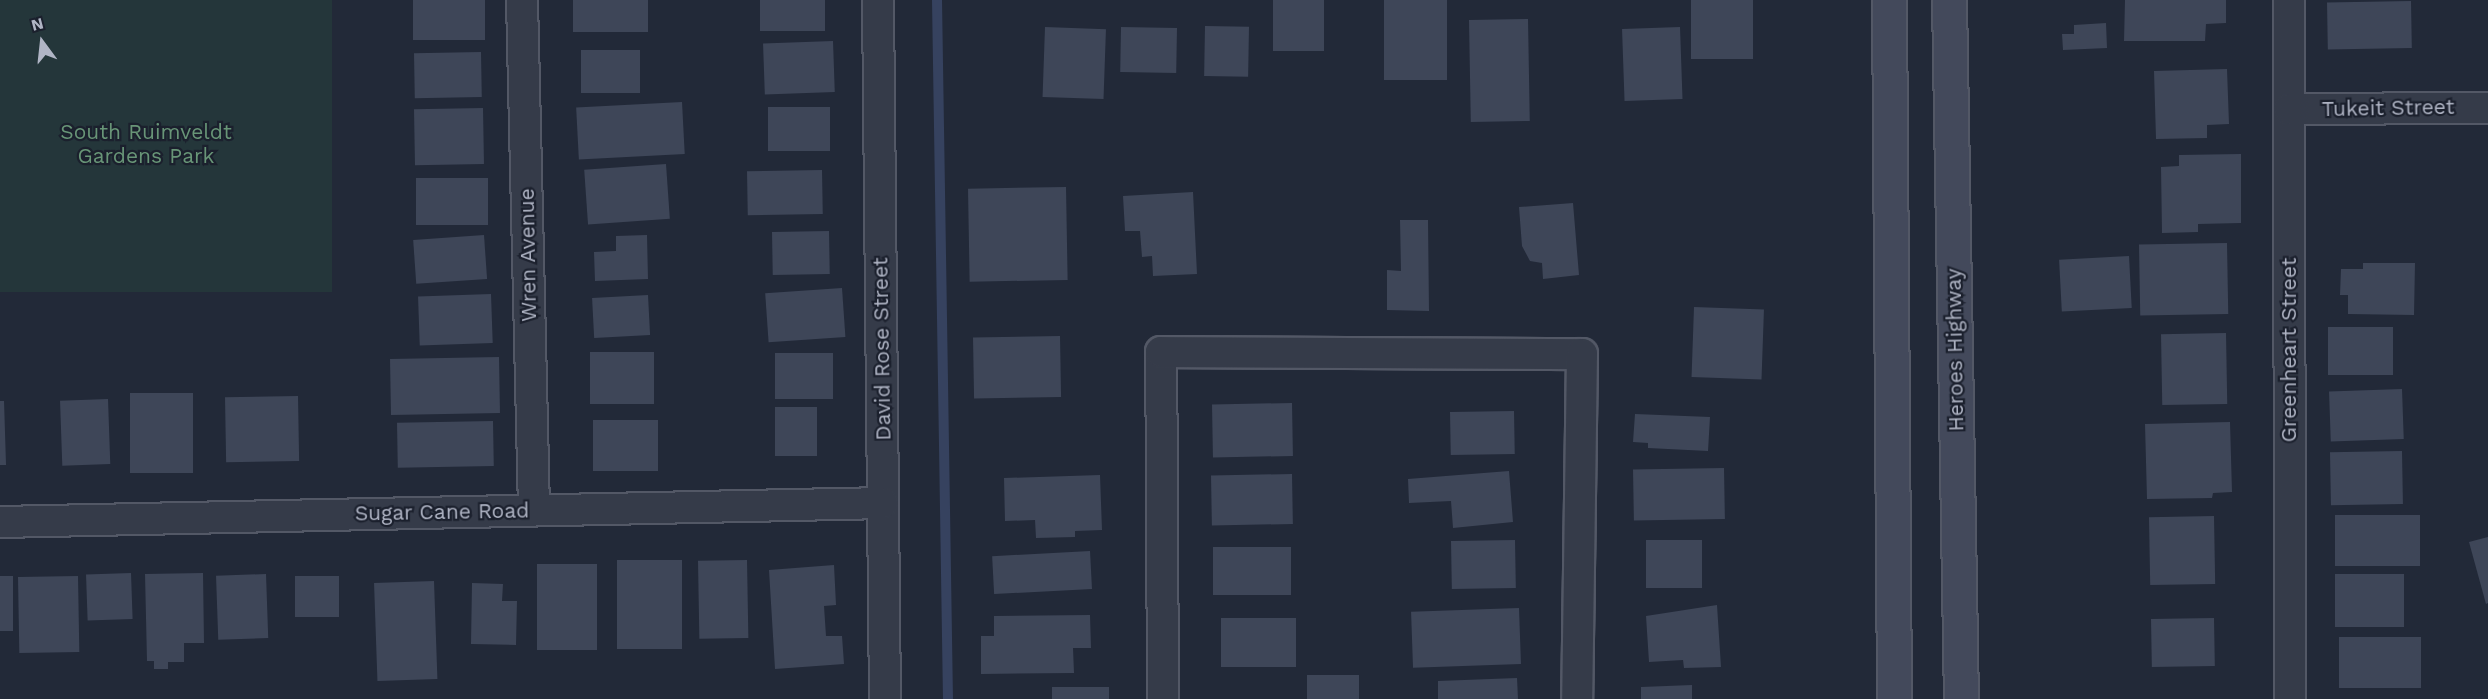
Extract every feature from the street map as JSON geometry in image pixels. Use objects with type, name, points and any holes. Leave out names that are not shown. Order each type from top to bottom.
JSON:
[{"type":"main road","points":[[1889,0],[1894,699]]},
{"type":"main road","name":"Heroes Highway","points":[[1949,0],[1961,699]]},
{"type":"street","name":"Wren Avenue","points":[[522,0],[534,510]]},
{"type":"street","name":"David Rose Street","points":[[878,0],[885,699]]},
{"type":"street","name":"Greenheart Street","points":[[2289,0],[2290,699]]},
{"type":"street","name":"Tukeit Street","points":[[2289,109],[2488,108]]},
{"type":"street","points":[[1163,699],[1161,352],[1582,354],[1577,699]]},
{"type":"street","name":"Sugar Cane Road","points":[[0,522],[883,503]]},
{"type":"green space","name":"South Ruimveldt Gardens Park","points":[[0,0],[332,0],[332,292],[0,292]]},
{"type":"building","points":[[413,0],[485,0],[485,40],[413,40]]},
{"type":"building","points":[[573,0],[648,0],[648,32],[573,32]]},
{"type":"building","points":[[760,0],[825,0],[825,31],[760,31]]},
{"type":"building","points":[[1273,0],[1324,0],[1324,51],[1273,51]]},
{"type":"building","points":[[1384,0],[1447,0],[1447,80],[1384,80]]},
{"type":"building","points":[[1691,0],[1753,0],[1753,59],[1691,59]]},
{"type":"building","points":[[2125,0],[2226,0],[2226,23],[2206,24],[2205,41],[2124,41]]},
{"type":"building","points":[[2411,1],[2412,48],[2328,49],[2327,2]]},
{"type":"building","points":[[1528,19],[1530,121],[1471,122],[1469,20]]},
{"type":"building","points":[[2106,23],[2107,48],[2063,50],[2062,34],[2074,34],[2074,25]]},
{"type":"building","points":[[1205,26],[1249,27],[1248,77],[1204,76]]},
{"type":"building","points":[[1045,27],[1106,29],[1104,99],[1043,97]]},
{"type":"building","points":[[1121,27],[1177,28],[1176,73],[1120,72]]},
{"type":"building","points":[[1680,27],[1683,99],[1625,101],[1622,29]]},
{"type":"building","points":[[833,41],[835,92],[765,94],[763,43]]},
{"type":"building","points":[[581,50],[640,50],[640,93],[581,93]]},
{"type":"building","points":[[481,52],[482,97],[415,98],[414,53]]},
{"type":"building","points":[[2227,69],[2229,124],[2207,125],[2207,138],[2156,139],[2154,71]]},
{"type":"building","points":[[682,102],[685,154],[579,159],[576,108]]},
{"type":"building","points":[[768,107],[830,107],[830,151],[768,151]]},
{"type":"building","points":[[483,108],[484,164],[415,165],[414,109]]},
{"type":"building","points":[[2241,154],[2241,223],[2198,224],[2198,232],[2162,233],[2161,167],[2179,166],[2179,155]]},
{"type":"building","points":[[666,164],[670,219],[588,225],[584,170]]},
{"type":"building","points":[[822,170],[823,214],[748,215],[747,171]]},
{"type":"building","points":[[416,178],[488,178],[488,225],[416,225]]},
{"type":"building","points":[[1066,187],[1068,280],[970,282],[968,189]]},
{"type":"building","points":[[1193,192],[1197,274],[1153,276],[1152,256],[1142,257],[1140,231],[1125,231],[1123,196]]},
{"type":"building","points":[[1573,203],[1579,275],[1543,279],[1542,263],[1530,261],[1522,246],[1519,207]]},
{"type":"building","points":[[1400,220],[1428,220],[1429,311],[1387,310],[1387,270],[1401,271]]},
{"type":"building","points":[[829,231],[830,274],[773,275],[772,232]]},
{"type":"building","points":[[484,235],[487,279],[416,284],[413,240]]},
{"type":"building","points":[[647,235],[648,279],[595,281],[594,252],[616,251],[616,236]]},
{"type":"building","points":[[2227,243],[2228,314],[2140,316],[2139,245]]},
{"type":"building","points":[[2129,256],[2132,308],[2062,312],[2059,260]]},
{"type":"building","points":[[2363,263],[2415,263],[2414,315],[2348,314],[2348,295],[2340,295],[2341,269],[2363,269]]},
{"type":"building","points":[[842,288],[845,337],[769,342],[765,293]]},
{"type":"building","points":[[491,294],[493,343],[420,346],[418,297]]},
{"type":"building","points":[[648,295],[650,335],[594,338],[592,298]]},
{"type":"building","points":[[1694,307],[1764,309],[1762,379],[1692,377]]},
{"type":"building","points":[[2328,327],[2393,327],[2393,375],[2328,375]]},
{"type":"building","points":[[2226,333],[2227,404],[2162,405],[2161,334]]},
{"type":"building","points":[[1060,336],[1061,397],[974,399],[973,338]]},
{"type":"building","points":[[590,352],[654,352],[654,404],[590,404]]},
{"type":"building","points":[[775,353],[833,353],[833,399],[775,399]]},
{"type":"building","points":[[499,357],[500,413],[391,415],[390,359]]},
{"type":"building","points":[[2402,389],[2404,439],[2331,442],[2329,392]]},
{"type":"building","points":[[130,393],[193,393],[193,473],[130,473]]},
{"type":"building","points":[[298,396],[299,461],[226,462],[225,397]]},
{"type":"building","points":[[108,399],[110,464],[62,466],[60,401]]},
{"type":"building","points":[[0,401],[4,401],[6,465],[0,465]]},
{"type":"building","points":[[1292,403],[1293,456],[1213,457],[1212,404]]},
{"type":"building","points":[[775,407],[817,407],[817,456],[775,456]]},
{"type":"building","points":[[1514,411],[1515,454],[1451,455],[1450,412]]},
{"type":"building","points":[[1635,414],[1710,417],[1708,451],[1648,448],[1648,443],[1633,442]]},
{"type":"building","points":[[593,420],[658,420],[658,471],[593,471]]},
{"type":"building","points":[[493,421],[494,466],[398,468],[397,423]]},
{"type":"building","points":[[2230,422],[2232,492],[2213,493],[2212,498],[2147,499],[2145,424]]},
{"type":"building","points":[[2402,451],[2403,504],[2331,505],[2330,452]]},
{"type":"building","points":[[1724,468],[1725,519],[1634,521],[1633,470]]},
{"type":"building","points":[[1509,471],[1513,522],[1453,528],[1451,501],[1409,503],[1408,479]]},
{"type":"building","points":[[1292,474],[1293,524],[1212,525],[1211,475]]},
{"type":"building","points":[[1100,475],[1102,530],[1075,531],[1075,537],[1036,538],[1035,520],[1005,521],[1004,478]]},
{"type":"building","points":[[2335,515],[2420,515],[2420,566],[2335,566]]},
{"type":"building","points":[[2214,516],[2215,584],[2150,585],[2149,517]]},
{"type":"building","points":[[2488,537],[2488,603],[2486,604],[2469,542]]},
{"type":"building","points":[[1515,540],[1516,588],[1452,589],[1451,541]]},
{"type":"building","points":[[1646,540],[1702,540],[1702,588],[1646,588]]},
{"type":"building","points":[[1213,547],[1291,547],[1291,595],[1213,595]]},
{"type":"building","points":[[1090,551],[1092,589],[994,594],[992,556]]},
{"type":"building","points":[[617,560],[682,560],[682,649],[617,649]]},
{"type":"building","points":[[747,560],[748,638],[699,639],[698,561]]},
{"type":"building","points":[[537,564],[597,564],[597,650],[537,650]]},
{"type":"building","points":[[834,565],[836,605],[824,606],[826,636],[842,636],[844,664],[775,669],[769,570]]},
{"type":"building","points":[[131,573],[133,619],[88,621],[86,575]]},
{"type":"building","points":[[203,573],[204,643],[184,643],[184,662],[168,662],[168,669],[154,669],[154,661],[147,661],[145,574]]},
{"type":"building","points":[[266,574],[268,638],[218,640],[216,576]]},
{"type":"building","points":[[2335,574],[2404,574],[2404,627],[2335,627]]},
{"type":"building","points":[[0,576],[13,576],[13,631],[0,631]]},
{"type":"building","points":[[78,576],[79,652],[19,653],[18,577]]},
{"type":"building","points":[[295,576],[339,576],[339,617],[295,617]]},
{"type":"building","points":[[434,581],[437,679],[377,681],[374,583]]},
{"type":"building","points":[[472,583],[503,584],[502,601],[517,601],[516,645],[471,644]]},
{"type":"building","points":[[1717,605],[1721,667],[1684,668],[1683,660],[1649,662],[1646,616]]},
{"type":"building","points":[[1519,608],[1521,664],[1413,668],[1411,612]]},
{"type":"building","points":[[1090,615],[1091,648],[1073,648],[1074,673],[981,674],[981,636],[994,636],[994,616]]},
{"type":"building","points":[[1221,618],[1296,618],[1296,667],[1221,667]]},
{"type":"building","points":[[2214,618],[2215,666],[2152,667],[2151,619]]},
{"type":"building","points":[[2339,637],[2421,637],[2421,688],[2339,688]]},
{"type":"building","points":[[1307,675],[1359,675],[1359,699],[1307,699]]},
{"type":"building","points":[[1517,678],[1518,699],[1438,699],[1438,681]]},
{"type":"building","points":[[1692,685],[1692,699],[1641,699],[1641,687]]},
{"type":"building","points":[[1052,687],[1109,687],[1109,699],[1052,699]]},
{"type":"waterway","points":[[937,0],[948,699]]}]
